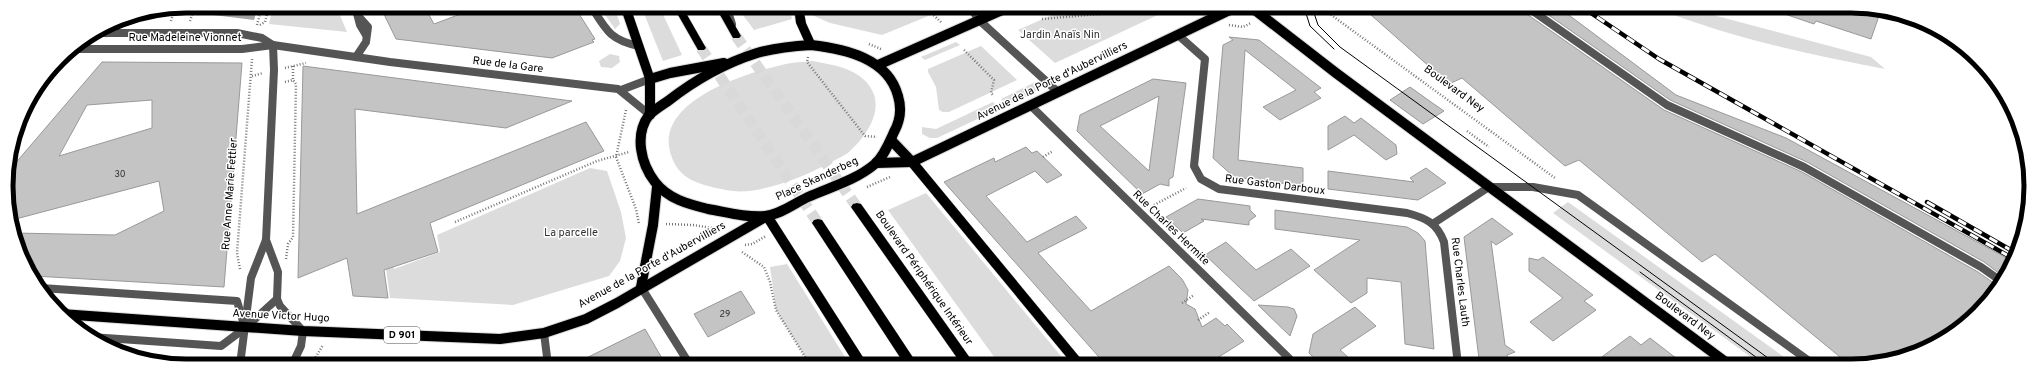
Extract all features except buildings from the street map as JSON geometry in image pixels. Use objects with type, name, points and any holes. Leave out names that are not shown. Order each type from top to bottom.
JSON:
[{"type":"highway","points":[[627,13],[650,79]]},
{"type":"highway","points":[[681,13],[701,48]]},
{"type":"highway","points":[[723,13],[736,36]]},
{"type":"highway","points":[[799,13],[801,23],[811,45]]},
{"type":"highway","points":[[912,162],[1075,359]]},
{"type":"highway","name":"Boulevard Périphérique Intérieur","points":[[857,207],[965,359]]},
{"type":"highway","points":[[767,216],[858,359]]},
{"type":"highway","points":[[818,223],[908,359]]},
{"type":"main road","points":[[878,65],[995,13]]},
{"type":"main road","name":"Avenue de la Porte d'Aubervilliers","points":[[876,163],[912,162],[1224,13]]},
{"type":"main road","name":"Boulevard Ney","points":[[1259,13],[1489,187],[1722,359]]},
{"type":"main road","name":"Place Skanderbeg","points":[[811,45],[860,55],[878,65],[891,78],[899,92],[901,110],[899,123],[891,140],[876,163],[848,180],[767,216],[731,213],[695,206],[671,198],[657,187],[644,165],[641,149],[642,134],[650,115],[700,79],[736,60],[759,52],[786,47],[811,45]]},
{"type":"main road","points":[[650,115],[650,79],[670,73],[736,60]]},
{"type":"main road","points":[[891,140],[912,162]]},
{"type":"main road","points":[[641,288],[654,225],[657,187]]},
{"type":"main road","name":"Avenue de la Porte d'Aubervilliers","points":[[500,339],[544,333],[586,319],[617,303],[767,216]]},
{"type":"main road","name":"Avenue Victor Hugo","points":[[70,314],[183,321],[245,328],[500,339]]},
{"type":"street","points":[[356,57],[366,42],[366,35],[361,29],[358,13]]},
{"type":"street","points":[[595,13],[614,40],[639,46]]},
{"type":"street","points":[[728,13],[736,36]]},
{"type":"street","points":[[974,13],[979,20],[1058,92]]},
{"type":"street","points":[[1536,13],[1667,105],[1804,167],[1981,267],[1997,278]]},
{"type":"street","name":"Rue Madeleine Vionnet","points":[[106,33],[237,33],[262,38],[273,45]]},
{"type":"street","name":"Rue Gaston Darboux","points":[[1178,35],[1205,60],[1194,166],[1201,180],[1219,189],[1407,213],[1422,216],[1434,223]]},
{"type":"street","points":[[241,359],[251,278],[266,240],[274,70],[273,45]]},
{"type":"street","name":"Rue Madeleine Vionnet","points":[[80,50],[242,49],[273,45],[393,62]]},
{"type":"street","name":"Rue de la Gare","points":[[393,62],[621,90]]},
{"type":"street","points":[[650,79],[621,90],[650,115]]},
{"type":"street","name":"Rue Charles Hermite","points":[[1030,106],[1290,359]]},
{"type":"street","points":[[1434,223],[1489,187],[1533,187],[1578,195],[1806,359]]},
{"type":"street","name":"Rue Charles Lauth","points":[[1434,223],[1440,231],[1444,242],[1457,359]]},
{"type":"street","points":[[266,240],[278,272],[277,300],[280,306],[303,331],[300,346],[295,359]]},
{"type":"street","points":[[47,288],[237,301],[245,328]]},
{"type":"street","points":[[641,288],[686,359]]},
{"type":"street","points":[[103,338],[221,346],[245,328],[277,300]]},
{"type":"street","points":[[544,333],[547,359]]},
{"type":"path","points":[[170,24],[173,13]]},
{"type":"path","points":[[189,24],[193,13]]},
{"type":"path","points":[[258,22],[260,13]]},
{"type":"path","points":[[255,28],[265,22],[267,13]]},
{"type":"path","points":[[931,13],[944,25]]},
{"type":"path","points":[[1042,19],[1111,13]]},
{"type":"path","name":"Boulevard Ney","points":[[1328,13],[1578,195]]},
{"type":"path","points":[[1229,25],[1243,27],[1253,22]]},
{"type":"path","points":[[811,45],[807,62],[865,136]]},
{"type":"path","points":[[964,50],[994,80],[991,92],[994,96]]},
{"type":"path","points":[[274,70],[309,62]]},
{"type":"path","points":[[286,264],[288,244],[293,237],[296,84],[293,80],[293,66]]},
{"type":"path","name":"Rue Anne Marie Fettier","points":[[240,276],[240,264],[237,254],[252,76],[274,70]]},
{"type":"path","points":[[273,84],[293,80]]},
{"type":"path","points":[[627,106],[616,155],[624,182],[636,209],[639,230]]},
{"type":"path","points":[[1467,131],[1489,147]]},
{"type":"path","points":[[455,222],[598,161],[641,149]]},
{"type":"path","points":[[1043,156],[1053,151]]},
{"type":"path","points":[[861,190],[890,177]]},
{"type":"path","points":[[1154,205],[1186,188]]},
{"type":"path","points":[[669,224],[721,229]]},
{"type":"path","points":[[752,244],[776,229]]},
{"type":"path","points":[[742,252],[764,267],[770,282],[776,310],[806,359]]},
{"type":"path","points":[[1182,303],[1194,295]]},
{"type":"path","points":[[1198,320],[1210,312]]},
{"type":"path","points":[[314,359],[330,332]]},
{"type":"green space","points":[[271,13],[339,13],[347,32],[269,24]]},
{"type":"green space","points":[[604,13],[616,13],[620,24],[615,29]]},
{"type":"green space","points":[[644,13],[662,13],[682,55],[663,61]]},
{"type":"green space","points":[[741,13],[790,13],[792,19],[754,30]]},
{"type":"green space","points":[[811,13],[936,13],[882,35],[830,23],[812,15]]},
{"type":"green space","name":"Jardin Anaïs Nin","points":[[1056,13],[1162,13],[1055,63],[1018,30]]},
{"type":"green space","points":[[1668,13],[1706,13],[1871,57],[1885,69],[1768,44]]},
{"type":"green space","points":[[956,42],[960,45],[925,60],[921,57]]},
{"type":"green space","name":"Jardin Anaïs Nin","points":[[981,46],[1017,80],[949,112],[939,110],[936,87],[928,72],[928,69]]},
{"type":"green space","points":[[610,54],[619,56],[620,62],[612,68],[601,67],[599,61]]},
{"type":"green space","points":[[812,61],[848,69],[868,84],[873,93],[876,103],[875,113],[871,124],[858,143],[848,153],[821,168],[795,179],[752,191],[726,190],[700,184],[680,171],[671,155],[669,136],[676,120],[688,105],[706,93],[747,75],[786,64]]},
{"type":"green space","points":[[1035,82],[1037,89],[1034,93],[1007,105],[1001,99]]},
{"type":"green space","points":[[993,102],[999,109],[937,138],[930,138],[922,134],[922,127],[936,129]]},
{"type":"green space","name":"La parcelle","points":[[590,168],[607,171],[621,212],[626,238],[620,261],[609,276],[513,305],[390,298],[385,262],[392,260],[394,269],[440,252],[437,235]]},
{"type":"green space","points":[[926,193],[1063,359],[996,359],[888,210]]},
{"type":"green space","points":[[1568,202],[1787,359],[1753,359],[1553,213]]},
{"type":"green space","points":[[787,264],[846,359],[806,359],[776,310],[770,267]]},
{"type":"shaded area","points":[[197,13],[256,13],[254,20]]},
{"type":"tunnel","points":[[736,36],[857,207]]},
{"type":"tunnel","points":[[701,48],[818,223]]},
{"type":"tram line","points":[[1306,13],[1310,26],[1334,49]]},
{"type":"tram line","points":[[1314,13],[1318,25],[1340,47],[1769,359]]},
{"type":"tram line","points":[[1640,272],[1758,359]]},
{"type":"railway","points":[[1591,13],[1659,59],[2009,256]]},
{"type":"railway","points":[[1927,202],[2012,250]]}]
